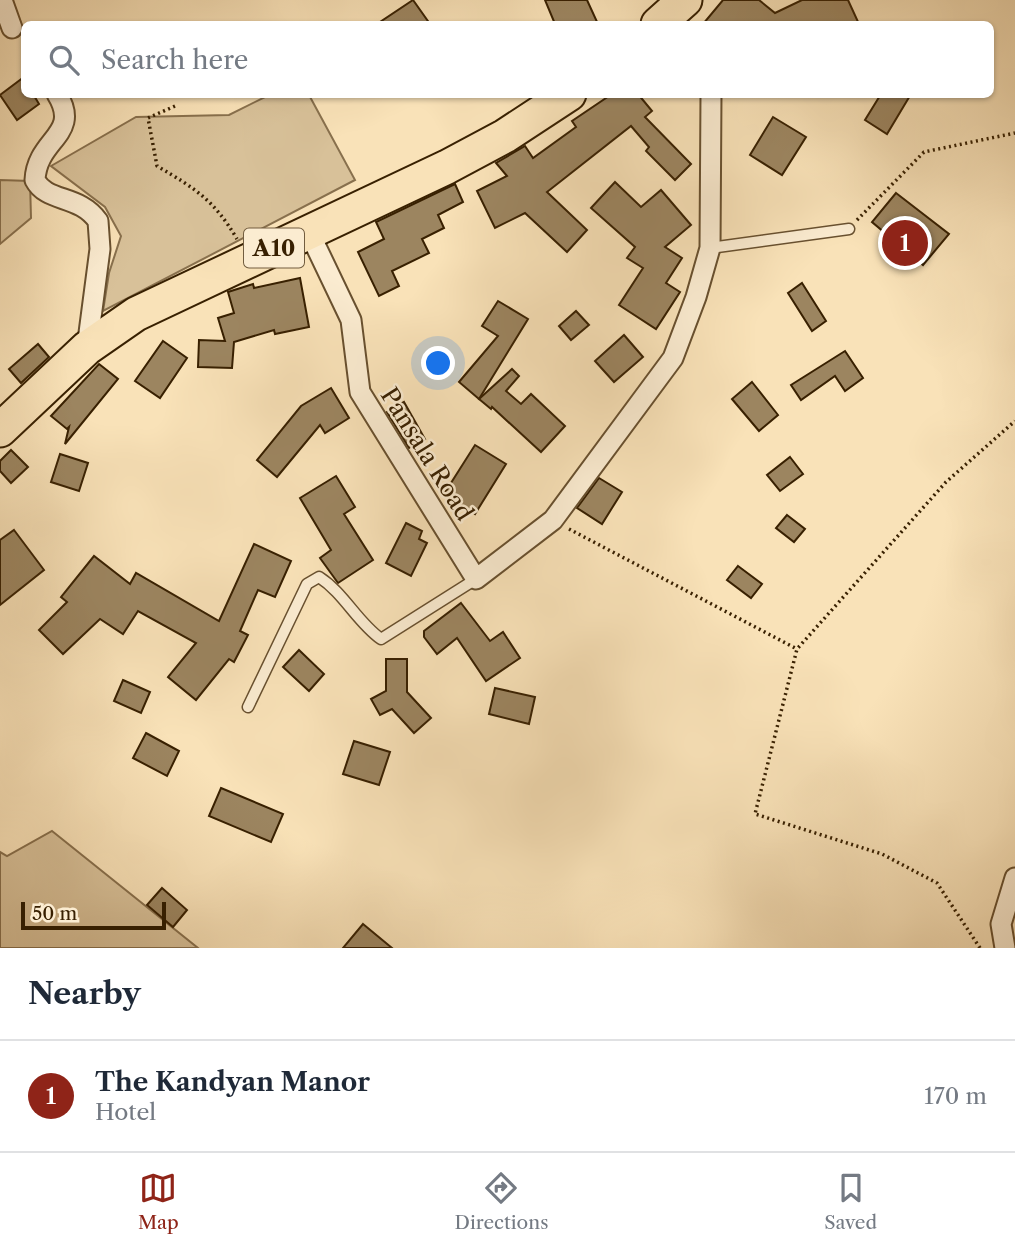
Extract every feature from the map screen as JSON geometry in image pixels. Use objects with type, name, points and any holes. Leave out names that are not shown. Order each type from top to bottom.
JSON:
[{"type":"highway","name":"A10","points":[[0,430],[87,348],[136,314],[447,167],[505,136],[563,98]]},
{"type":"street","points":[[2,0],[12,31]]},
{"type":"street","points":[[59,98],[65,107],[65,123],[40,156],[35,180],[39,189],[49,194],[81,203],[98,221],[100,249],[87,348]]},
{"type":"street","points":[[476,579],[553,520],[673,358],[696,297],[710,247],[710,98]]},
{"type":"street","name":"Pansala Road","points":[[309,232],[351,320],[360,392],[476,579]]},
{"type":"street","points":[[1005,948],[1001,924],[1015,878]]},
{"type":"lane","points":[[710,247],[849,229]]},
{"type":"lane","points":[[248,707],[307,584],[319,577],[328,583],[367,629],[382,639],[476,579]]},
{"type":"path","points":[[175,106],[148,118],[157,166],[201,192],[225,219],[249,259]]},
{"type":"path","points":[[849,229],[924,152],[1015,133]]},
{"type":"path","points":[[980,948],[937,883],[882,854],[755,814],[797,649],[946,482],[1015,421]]},
{"type":"path","points":[[553,520],[797,649]]},
{"type":"shaded area","points":[[263,98],[311,98],[355,180],[103,311],[109,273],[121,236],[105,207],[51,166],[136,117],[229,115]]},
{"type":"shaded area","points":[[0,180],[30,181],[31,218],[0,244]]},
{"type":"shaded area","points":[[52,831],[198,948],[0,948],[0,852],[7,856]]},
{"type":"building","points":[[413,0],[428,21],[382,21]]},
{"type":"building","points":[[545,0],[587,0],[597,21],[554,21]]},
{"type":"building","points":[[723,0],[759,0],[775,13],[802,0],[848,0],[858,21],[706,21]]},
{"type":"building","points":[[21,79],[21,98],[35,98],[39,104],[17,120],[0,95]]},
{"type":"building","points":[[606,98],[641,98],[652,111],[645,117],[691,164],[675,180],[646,151],[649,147],[631,126],[547,192],[587,230],[567,252],[525,213],[495,228],[477,191],[507,176],[496,163],[525,146],[533,158],[576,127],[572,121]]},
{"type":"building","points":[[879,98],[909,98],[887,134],[865,120]]},
{"type":"building","points":[[773,117],[806,137],[782,175],[750,155]]},
{"type":"building","points":[[615,182],[641,207],[661,190],[691,225],[665,247],[682,258],[666,283],[680,292],[656,329],[619,305],[643,268],[627,258],[635,247],[591,208]]},
{"type":"building","points":[[455,184],[463,202],[438,215],[444,228],[422,239],[429,253],[392,271],[399,286],[379,296],[358,252],[384,239],[376,222]]},
{"type":"building","points":[[896,193],[949,234],[923,265],[872,222]]},
{"type":"building","points":[[300,278],[309,327],[275,334],[274,330],[234,342],[232,368],[198,367],[199,340],[225,341],[218,318],[234,313],[228,292],[253,284],[254,288]]},
{"type":"building","points":[[802,283],[826,321],[812,331],[788,293]]},
{"type":"building","points":[[498,301],[528,319],[479,399],[459,382],[498,336],[482,326]]},
{"type":"building","points":[[576,311],[589,325],[571,340],[559,326]]},
{"type":"building","points":[[624,335],[643,357],[614,382],[595,361]]},
{"type":"building","points":[[163,341],[187,358],[160,398],[135,381]]},
{"type":"building","points":[[38,344],[49,357],[21,383],[9,369]]},
{"type":"building","points":[[845,351],[863,378],[845,391],[835,376],[801,400],[791,385]]},
{"type":"building","points":[[99,364],[118,379],[65,444],[69,427],[67,429],[51,416]]},
{"type":"building","points":[[512,369],[519,376],[506,391],[521,404],[531,394],[565,426],[541,452],[492,407],[491,409],[479,399]]},
{"type":"building","points":[[752,382],[778,415],[759,431],[732,399]]},
{"type":"building","points":[[331,388],[349,418],[325,433],[320,425],[277,477],[257,460],[301,406]]},
{"type":"building","points":[[404,402],[425,439],[409,448],[387,412]]},
{"type":"building","points":[[475,445],[506,464],[475,514],[444,494]]},
{"type":"building","points":[[11,450],[28,467],[11,483],[0,471],[0,461]]},
{"type":"building","points":[[60,454],[88,463],[79,491],[51,482]]},
{"type":"building","points":[[790,457],[803,474],[780,491],[767,475]]},
{"type":"building","points":[[336,476],[355,507],[344,514],[373,560],[338,583],[320,558],[331,550],[300,498]]},
{"type":"building","points":[[599,478],[622,492],[602,524],[577,508]]},
{"type":"building","points":[[787,515],[805,529],[794,542],[776,528]]},
{"type":"building","points":[[406,523],[422,531],[419,539],[427,543],[411,576],[386,563]]},
{"type":"building","points":[[14,530],[44,570],[0,605],[0,540]]},
{"type":"building","points":[[254,544],[291,561],[275,597],[258,590],[240,631],[248,635],[234,662],[229,659],[196,700],[168,677],[196,643],[138,611],[123,634],[100,619],[63,654],[39,630],[67,602],[61,597],[94,556],[130,584],[136,573],[219,621]]},
{"type":"building","points":[[738,566],[762,584],[751,598],[727,580]]},
{"type":"building","points":[[461,603],[490,641],[503,632],[520,658],[486,681],[457,638],[437,654],[424,637],[424,631]]},
{"type":"building","points":[[299,650],[324,674],[309,691],[283,667]]},
{"type":"building","points":[[386,659],[407,659],[407,692],[431,718],[414,733],[392,709],[380,715],[371,699],[386,691]]},
{"type":"building","points":[[123,680],[150,692],[141,713],[114,701]]},
{"type":"building","points":[[495,688],[535,697],[529,724],[489,714]]},
{"type":"building","points":[[146,733],[179,751],[167,776],[133,758]]},
{"type":"building","points":[[354,741],[390,752],[379,785],[343,774]]},
{"type":"building","points":[[221,788],[283,814],[271,842],[209,816]]},
{"type":"building","points":[[162,888],[187,910],[173,927],[147,905]]},
{"type":"building","points":[[363,924],[392,948],[343,948]]},
{"type":"place","name":"The Kandyan Manor","points":[[905,243]]}]
